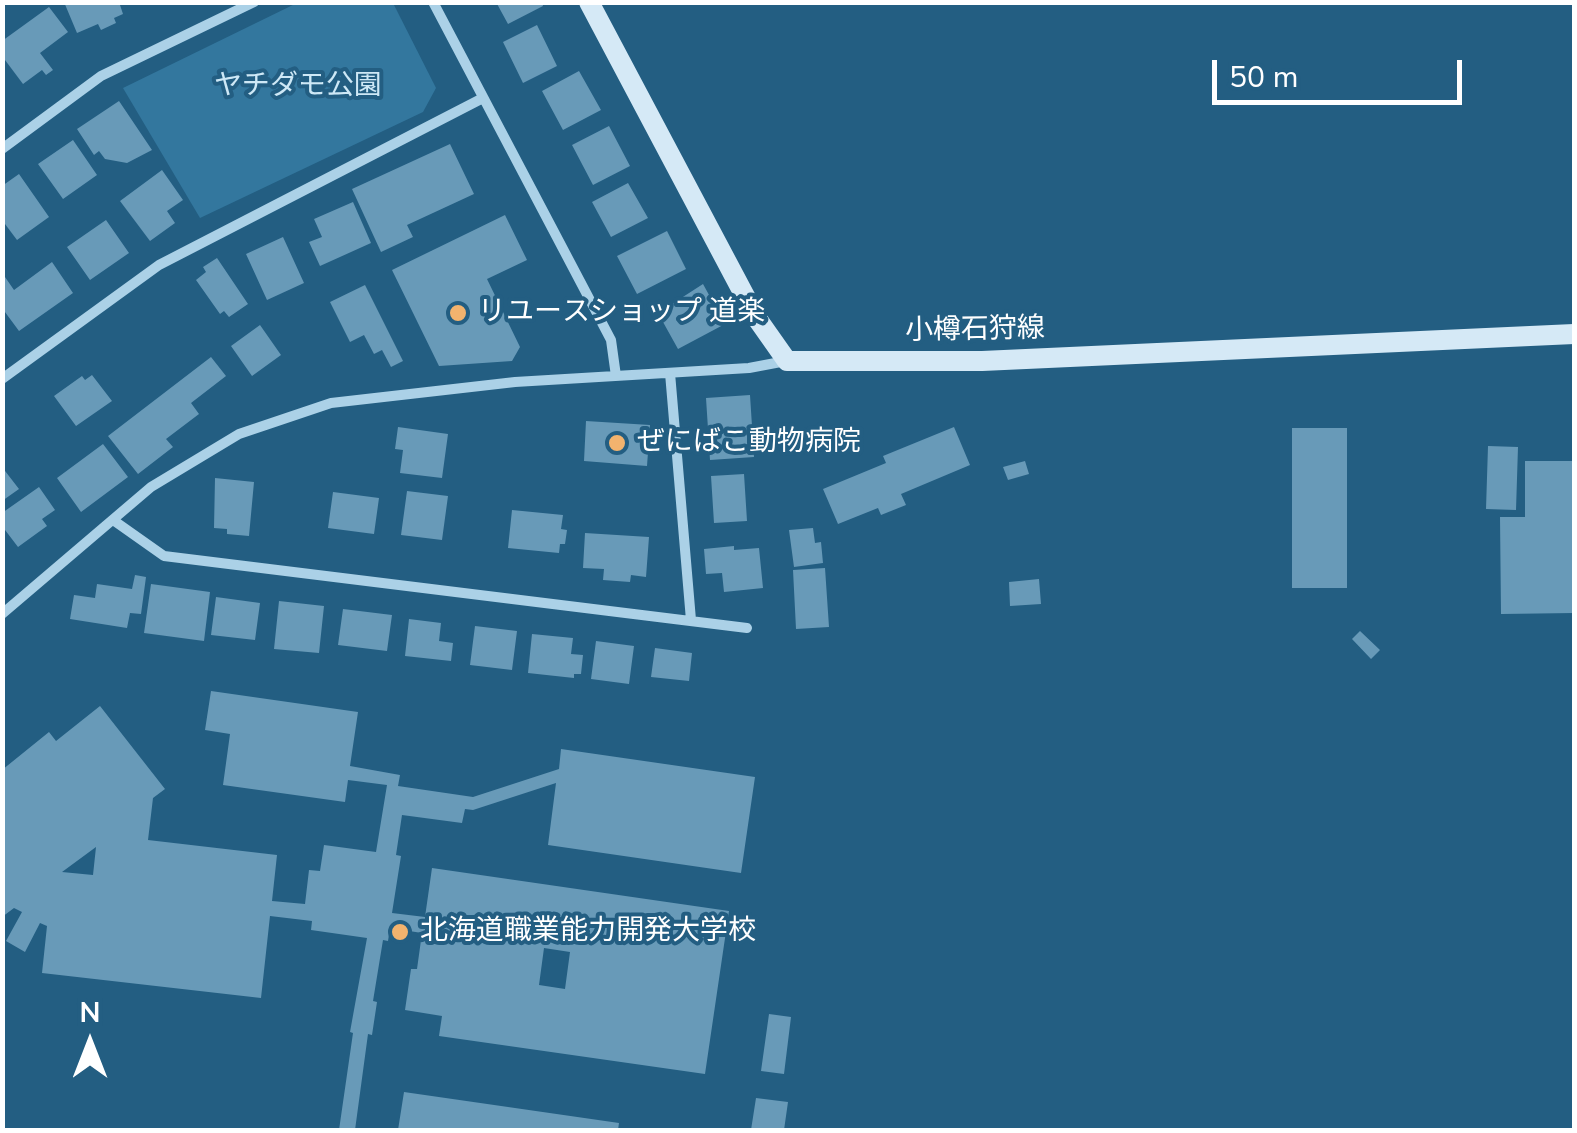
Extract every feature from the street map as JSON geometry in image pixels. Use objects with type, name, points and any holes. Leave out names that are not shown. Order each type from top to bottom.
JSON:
[{"type":"main road","points":[[588,2],[756,317],[787,361]]},
{"type":"main road","name":"小樽石狩線","points":[[787,361],[982,361],[1574,334]]},
{"type":"street","points":[[2,150],[102,76],[254,2]]},
{"type":"street","points":[[433,2],[610,340],[616,376]]},
{"type":"street","points":[[2,379],[160,265],[483,98]]},
{"type":"street","points":[[3,612],[150,487],[239,434],[331,403],[515,382],[749,368],[787,361]]},
{"type":"street","points":[[670,373],[690,620]]},
{"type":"street","points":[[113,520],[164,556],[747,628]]},
{"type":"green space","name":"ヤチダモ公園","points":[[299,2],[393,3],[436,88],[423,112],[200,218],[123,88]]},
{"type":"building","points":[[64,2],[119,2],[123,14],[114,18],[116,23],[101,30],[98,24],[77,33]]},
{"type":"building","points":[[496,2],[542,2],[543,6],[508,24]]},
{"type":"building","points":[[49,7],[68,32],[40,53],[53,70],[46,75],[42,70],[23,84],[2,56],[2,41]]},
{"type":"building","points":[[537,25],[557,66],[523,83],[503,42]]},
{"type":"building","points":[[579,71],[601,110],[563,130],[542,91]]},
{"type":"building","points":[[119,101],[152,150],[127,163],[105,159],[99,151],[94,155],[77,129]]},
{"type":"building","points":[[609,126],[630,166],[593,185],[572,145]]},
{"type":"building","points":[[73,140],[97,175],[63,199],[38,164]]},
{"type":"building","points":[[450,144],[474,194],[407,225],[413,237],[381,252],[352,189]]},
{"type":"building","points":[[162,170],[183,200],[167,211],[175,223],[150,241],[120,201]]},
{"type":"building","points":[[19,174],[49,217],[17,240],[2,220],[2,186]]},
{"type":"building","points":[[628,183],[648,218],[611,237],[592,202]]},
{"type":"building","points":[[353,202],[371,243],[320,266],[309,242],[322,237],[314,219]]},
{"type":"building","name":"リユースショップ 道楽","points":[[505,215],[527,260],[487,279],[520,347],[512,361],[439,366],[392,270]]},
{"type":"building","points":[[106,220],[129,253],[90,280],[67,247]]},
{"type":"building","points":[[667,231],[686,269],[637,294],[617,256]]},
{"type":"building","points":[[283,237],[304,283],[267,300],[246,254]]},
{"type":"building","points":[[217,258],[248,304],[229,317],[224,311],[220,314],[196,280],[206,272],[203,267]]},
{"type":"building","points":[[52,262],[73,293],[19,331],[2,308],[2,279],[5,277],[14,290]]},
{"type":"building","points":[[703,284],[725,324],[678,349],[658,313]]},
{"type":"building","points":[[365,285],[403,361],[391,367],[382,350],[374,354],[364,335],[350,342],[330,302]]},
{"type":"building","points":[[260,325],[281,355],[252,376],[231,346]]},
{"type":"building","points":[[211,357],[226,376],[191,403],[199,414],[166,439],[173,447],[138,474],[108,436]]},
{"type":"building","points":[[92,375],[112,401],[76,426],[54,396],[82,376],[85,380]]},
{"type":"building","points":[[750,395],[754,457],[710,460],[706,398]]},
{"type":"building","name":"ぜにばこ動物病院","points":[[586,421],[650,425],[647,466],[584,461]]},
{"type":"building","points":[[398,427],[448,434],[442,478],[400,473],[403,450],[395,449]]},
{"type":"building","points":[[954,427],[970,465],[901,494],[906,505],[881,515],[878,508],[838,524],[823,489],[886,463],[883,456]]},
{"type":"building","points":[[1292,428],[1347,428],[1347,588],[1292,588]]},
{"type":"building","points":[[103,444],[128,477],[81,512],[57,478]]},
{"type":"building","points":[[1488,446],[1518,447],[1516,510],[1486,509]]},
{"type":"building","points":[[1025,461],[1029,474],[1008,480],[1003,467]]},
{"type":"building","points":[[1525,461],[1574,461],[1574,613],[1501,614],[1500,517],[1525,517]]},
{"type":"building","points":[[2,467],[19,489],[2,501]]},
{"type":"building","points":[[744,474],[747,521],[714,523],[711,476]]},
{"type":"building","points":[[215,478],[254,482],[249,536],[214,528]]},
{"type":"building","points":[[39,487],[55,510],[42,519],[47,526],[18,547],[2,526],[2,513]]},
{"type":"building","points":[[407,491],[448,496],[442,540],[401,535]]},
{"type":"building","points":[[333,492],[379,498],[374,534],[328,528]]},
{"type":"building","points":[[512,510],[563,515],[561,529],[567,530],[559,553],[508,548]]},
{"type":"building","points":[[813,528],[815,543],[821,542],[823,563],[794,567],[789,530]]},
{"type":"building","points":[[585,533],[649,537],[646,577],[631,575],[630,582],[603,580],[604,569],[583,568]]},
{"type":"building","points":[[734,546],[734,550],[759,548],[763,588],[724,592],[722,573],[706,574],[704,549]]},
{"type":"building","points":[[825,568],[829,627],[796,629],[793,570]]},
{"type":"building","points":[[135,575],[146,577],[141,614],[130,613],[127,628],[70,619],[74,595],[95,598],[97,584],[132,589]]},
{"type":"building","points":[[1039,579],[1041,604],[1010,606],[1009,582]]},
{"type":"building","points":[[151,584],[210,592],[204,641],[144,633]]},
{"type":"building","points":[[216,597],[260,603],[255,640],[211,635]]},
{"type":"building","points":[[279,601],[324,606],[319,653],[274,649]]},
{"type":"building","points":[[343,609],[392,615],[387,651],[338,645]]},
{"type":"building","points":[[409,619],[441,623],[439,641],[453,643],[451,661],[405,656]]},
{"type":"building","points":[[475,626],[517,631],[512,670],[470,665]]},
{"type":"building","points":[[1360,631],[1380,650],[1371,659],[1352,639]]},
{"type":"building","points":[[532,634],[573,638],[571,654],[583,655],[581,674],[574,674],[574,678],[528,673]]},
{"type":"building","points":[[596,641],[634,646],[629,684],[591,679]]},
{"type":"building","points":[[655,648],[692,653],[689,681],[651,677]]},
{"type":"building","points":[[211,691],[358,712],[350,766],[400,775],[398,786],[473,797],[559,769],[561,749],[755,777],[741,873],[548,845],[556,783],[473,810],[465,809],[462,823],[402,815],[396,855],[401,856],[392,913],[425,917],[432,868],[729,911],[705,1074],[439,1036],[442,1016],[405,1010],[422,933],[390,928],[388,941],[383,940],[373,1001],[377,1002],[372,1035],[368,1034],[355,1130],[339,1130],[353,1033],[350,1032],[367,938],[311,930],[312,921],[270,916],[261,998],[42,973],[47,926],[40,923],[25,952],[6,941],[22,912],[14,908],[2,917],[2,770],[49,732],[56,741],[100,706],[165,789],[153,798],[148,840],[277,855],[272,901],[305,904],[309,870],[320,871],[324,845],[376,852],[387,785],[348,780],[345,802],[223,785],[230,734],[205,730]],"holes":[[[96,847],[93,875],[62,872]],[[544,948],[570,952],[565,989],[539,985]]]},
{"type":"building","points":[[769,1014],[791,1017],[784,1074],[761,1071]]},
{"type":"building","points":[[404,1092],[619,1123],[618,1130],[398,1130]]},
{"type":"building","points":[[756,1098],[788,1102],[784,1130],[751,1130]]},
{"type":"place","name":"リユースショップ 道楽","points":[[458,313]]},
{"type":"place","name":"ぜにばこ動物病院","points":[[617,443]]},
{"type":"place","name":"北海道職業能力開発大学校","points":[[400,932]]}]
